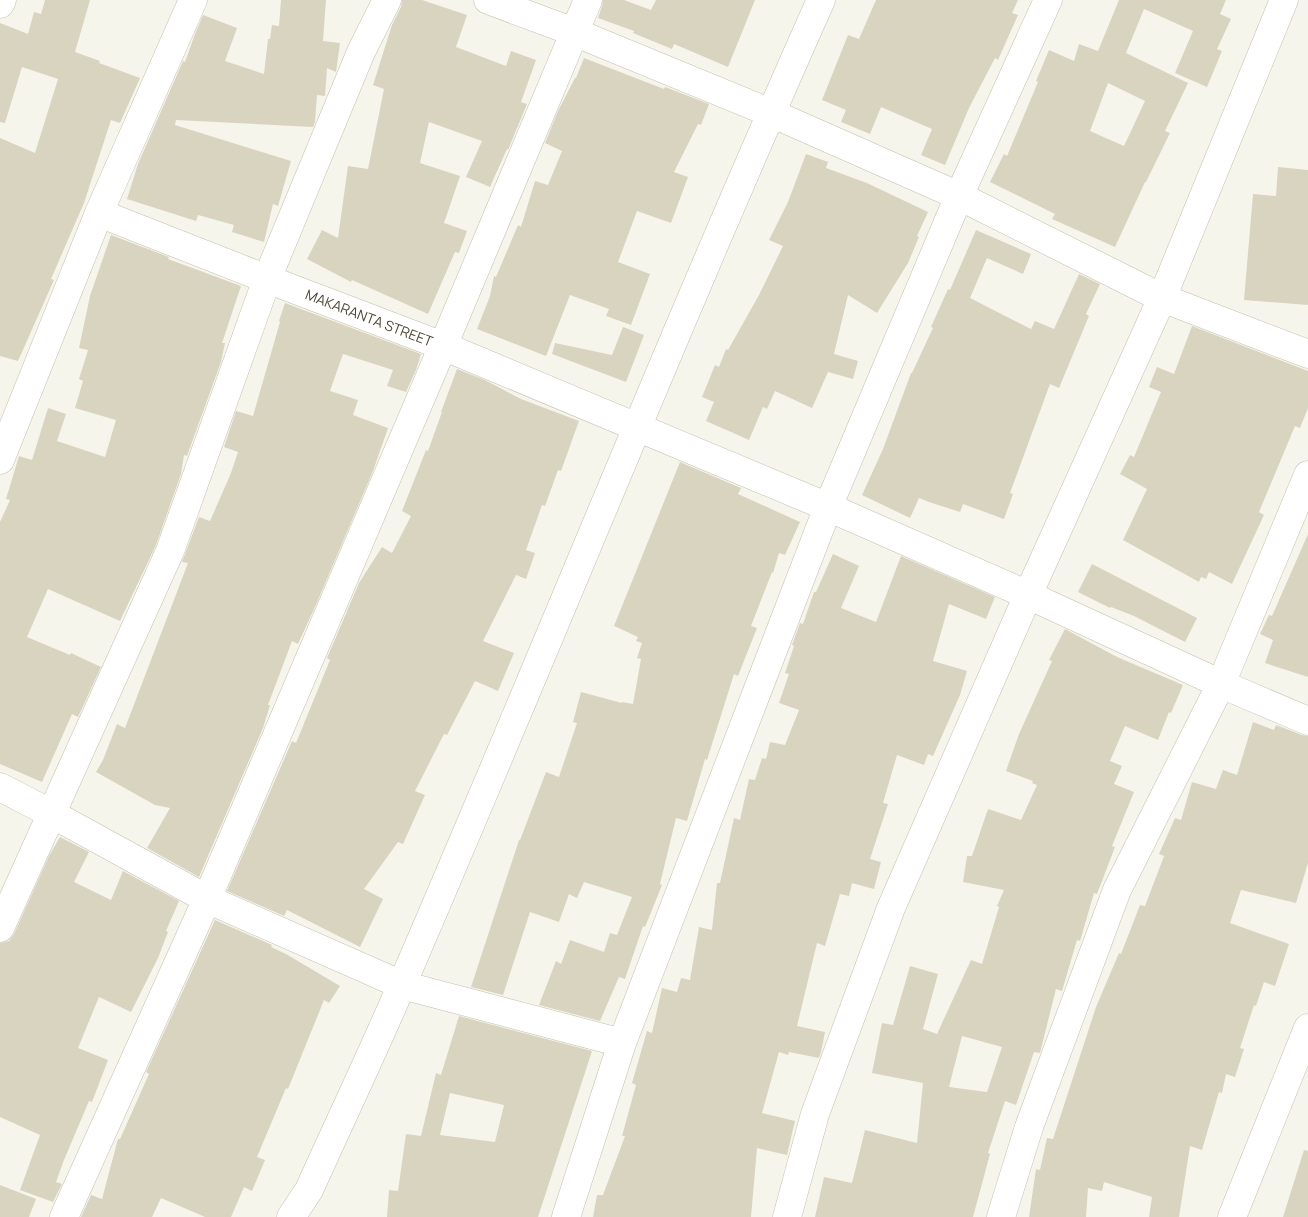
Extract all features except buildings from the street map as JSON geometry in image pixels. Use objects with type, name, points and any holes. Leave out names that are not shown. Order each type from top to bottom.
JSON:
[{"type":"street","points":[[0,4],[2,0]]},
{"type":"street","points":[[0,460],[99,212],[193,0]]},
{"type":"street","points":[[0,928],[170,551],[267,279],[360,52],[387,0]]},
{"type":"street","points":[[488,0],[574,32],[771,113],[959,196],[1162,298],[1308,354]]},
{"type":"street","points":[[64,1217],[207,899],[443,346],[588,0]]},
{"type":"street","points":[[291,1217],[309,1190],[402,985],[636,427],[821,0]]},
{"type":"street","points":[[566,1217],[622,1043],[828,507],[959,196],[1048,0]]},
{"type":"street","points":[[787,1217],[815,1114],[891,908],[1028,594],[1162,298],[1284,0]]},
{"type":"street","name":"MAKARANTA STREET","points":[[99,212],[443,346],[828,507],[1028,594],[1221,684],[1308,721]]},
{"type":"street","points":[[1001,1217],[1029,1126],[1117,890],[1221,684],[1308,476]]},
{"type":"street","points":[[0,787],[207,899],[402,985],[622,1043]]},
{"type":"street","points":[[1232,1217],[1308,1028]]}]
